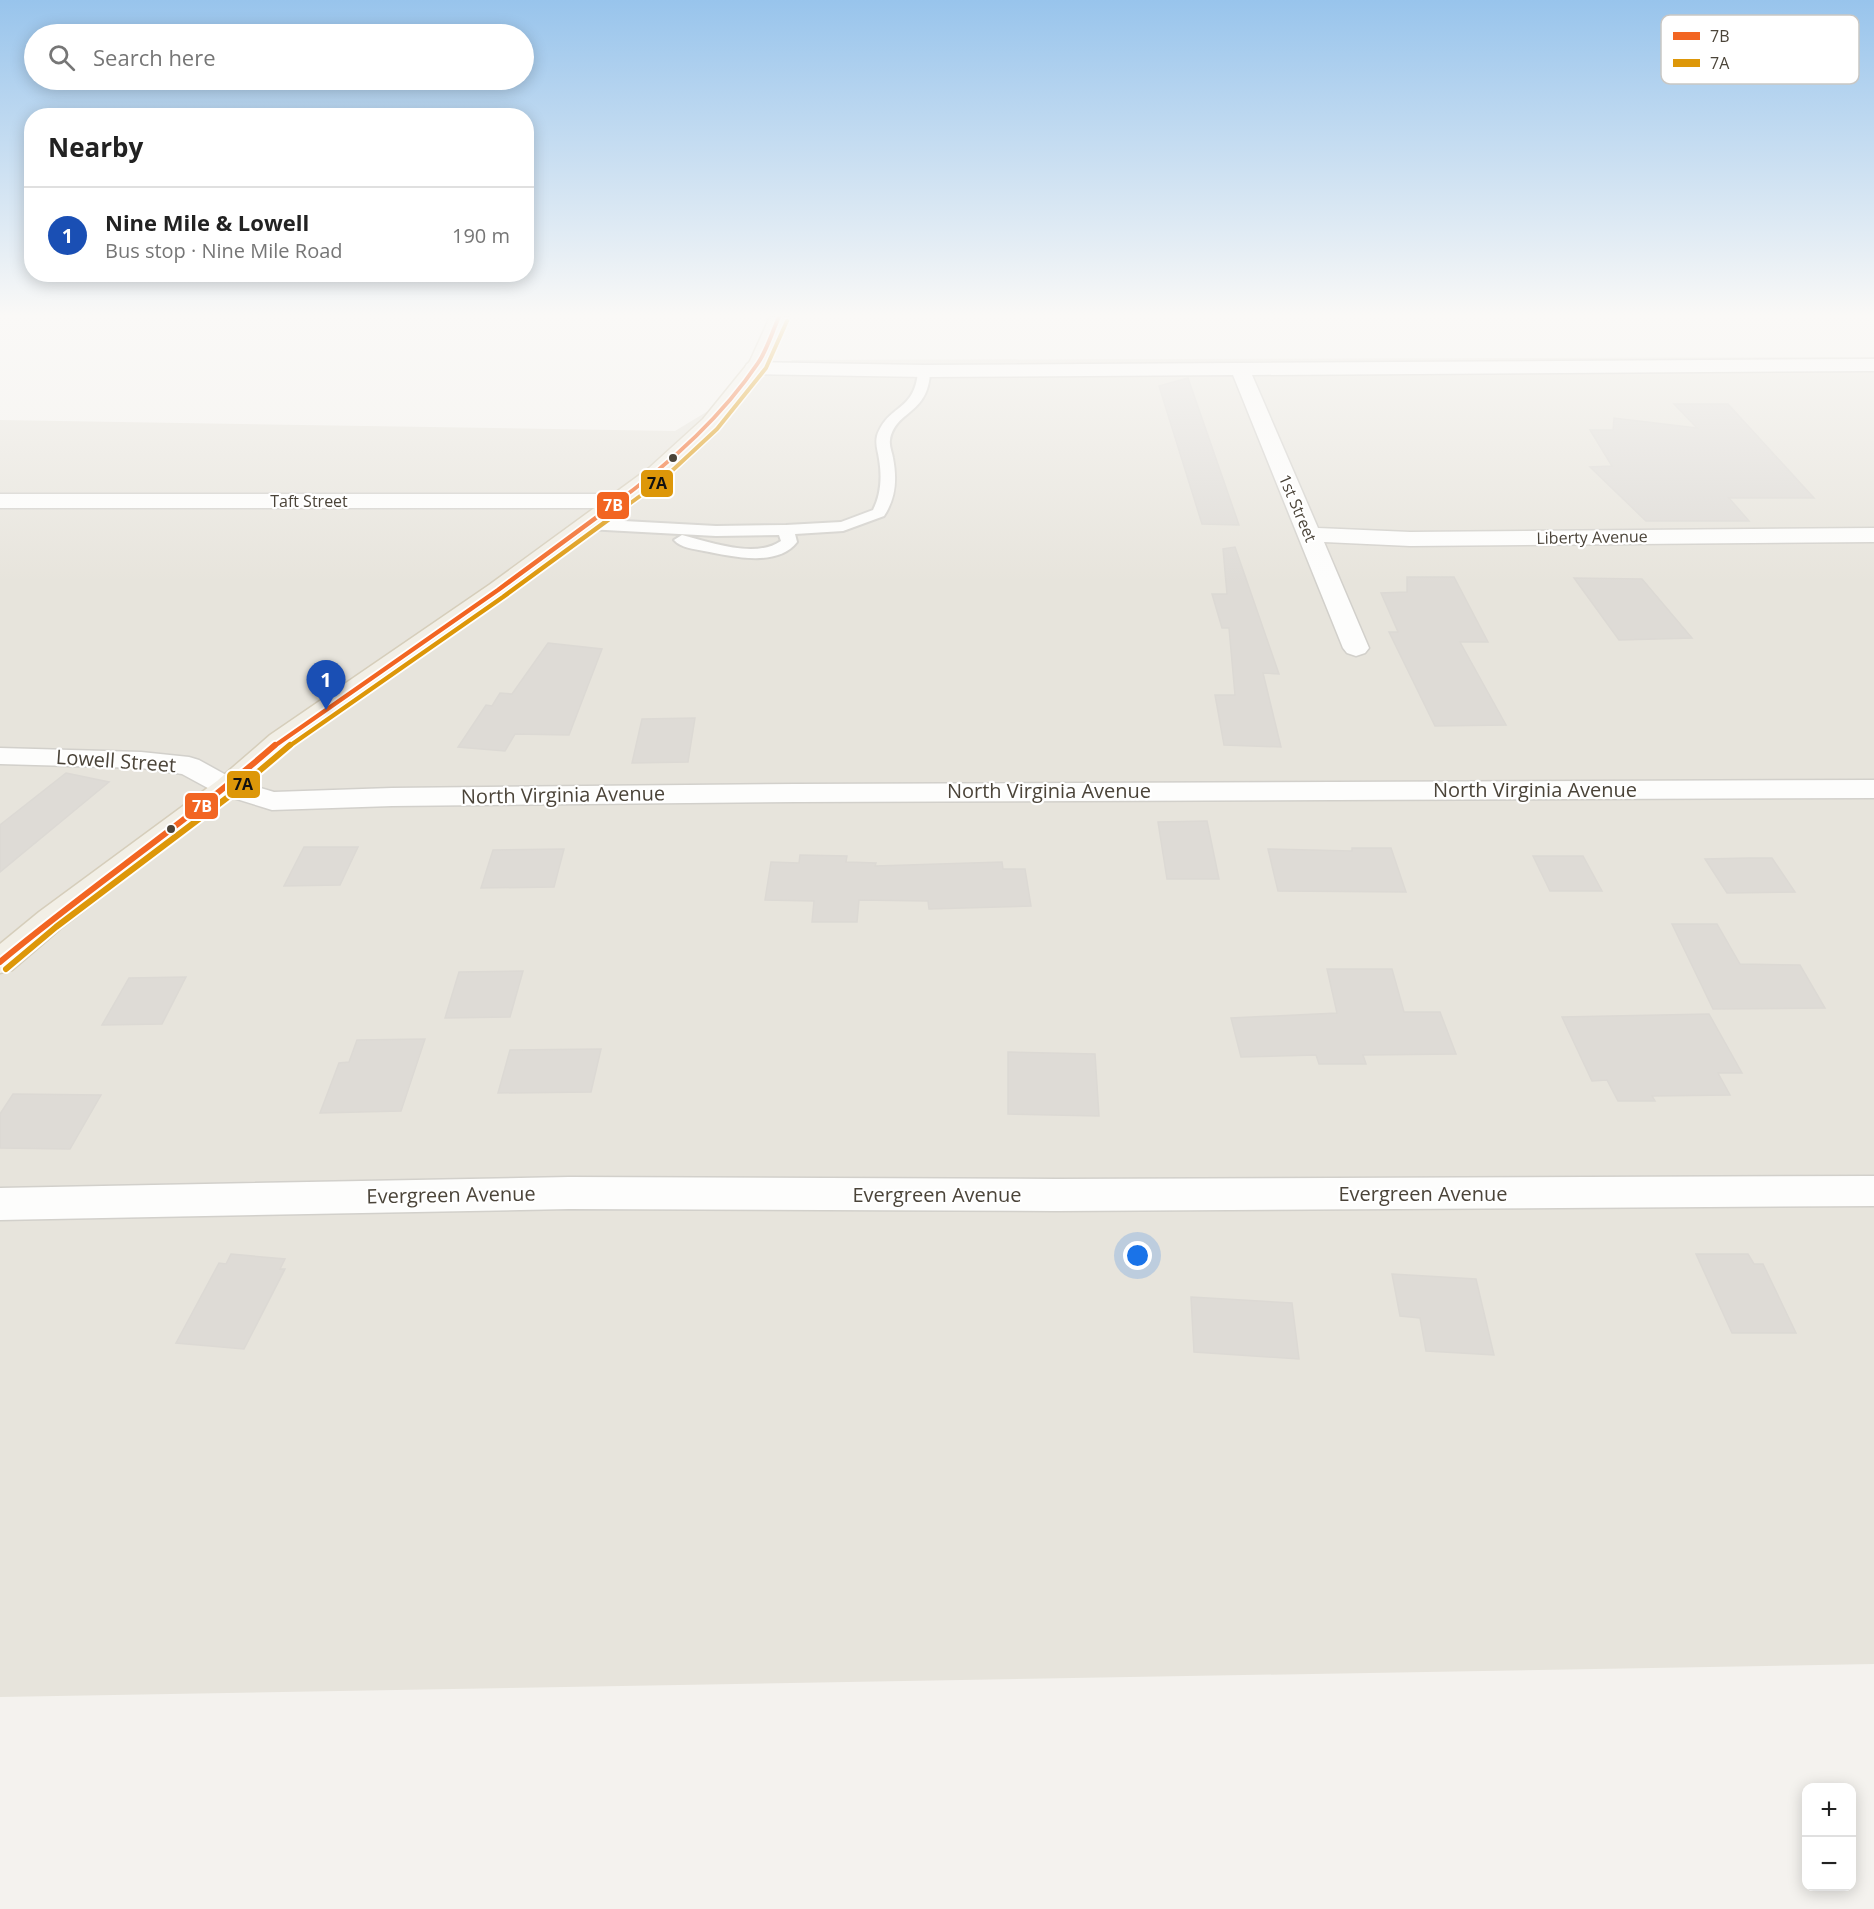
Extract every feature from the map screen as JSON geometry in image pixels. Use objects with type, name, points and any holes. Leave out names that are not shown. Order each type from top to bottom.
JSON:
[{"type":"main road","points":[[0,962],[50,920],[227,787],[280,741],[498,590],[657,473],[710,423],[724,406]]},
{"type":"street","name":"1st Street","points":[[1256,406],[1356,648]]},
{"type":"street","name":"Taft Street","points":[[0,501],[619,501]]},
{"type":"street","name":"Liberty Avenue","points":[[1310,535],[1422,538],[1874,535]]},
{"type":"street","name":"Lowell Street","points":[[0,756],[141,760],[189,766],[227,787]]},
{"type":"street","name":"North Virginia Avenue","points":[[227,787],[272,801],[392,797],[784,793],[1874,789]]},
{"type":"street","name":"Evergreen Avenue","points":[[0,1204],[569,1193],[1067,1195],[1874,1191]]},
{"type":"lane","points":[[587,524],[716,531],[786,531],[843,526],[879,513],[888,498],[883,441],[890,425],[908,406]]},
{"type":"lane","points":[[647,528],[693,544],[764,553],[781,550],[789,542],[786,531]]},
{"type":"shaded area","points":[[716,406],[1874,406],[1874,1664],[0,1697],[0,420],[675,431]]},
{"type":"building","points":[[1165,406],[1198,406],[1239,525],[1202,524]]},
{"type":"building","points":[[1676,406],[1730,406],[1814,498],[1729,498],[1749,521],[1646,521],[1590,467],[1612,466],[1590,430],[1613,430],[1614,418],[1697,428]]},
{"type":"building","points":[[1235,547],[1279,674],[1263,673],[1281,747],[1224,745],[1215,695],[1235,695],[1229,628],[1222,628],[1212,594],[1227,594],[1223,549]]},
{"type":"building","points":[[1407,577],[1454,577],[1488,642],[1460,642],[1506,725],[1435,726],[1389,632],[1398,632],[1381,593],[1407,592]]},
{"type":"building","points":[[1574,578],[1642,579],[1692,638],[1619,640]]},
{"type":"building","points":[[548,643],[602,649],[569,735],[515,734],[505,751],[458,747],[486,705],[492,706],[500,693],[512,694]]},
{"type":"building","points":[[695,718],[688,762],[632,763],[642,719]]},
{"type":"building","points":[[66,773],[109,782],[0,872],[0,825]]},
{"type":"building","points":[[1207,821],[1219,879],[1167,879],[1158,822]]},
{"type":"building","points":[[304,847],[358,847],[340,885],[284,886]]},
{"type":"building","points":[[1352,848],[1391,848],[1406,892],[1278,891],[1268,849],[1352,851]]},
{"type":"building","points":[[564,849],[554,887],[481,888],[493,850]]},
{"type":"building","points":[[800,855],[847,856],[846,862],[876,863],[875,866],[1002,862],[1003,869],[1025,869],[1031,906],[929,909],[928,901],[859,900],[857,922],[812,922],[814,901],[765,900],[771,862],[799,863]]},
{"type":"building","points":[[1533,856],[1583,856],[1602,891],[1550,891]]},
{"type":"building","points":[[1772,858],[1795,892],[1727,893],[1705,859]]},
{"type":"building","points":[[1672,924],[1717,924],[1740,964],[1800,965],[1825,1008],[1713,1009]]},
{"type":"building","points":[[1327,969],[1392,969],[1404,1012],[1440,1012],[1456,1054],[1363,1055],[1366,1064],[1319,1064],[1316,1055],[1241,1057],[1231,1018],[1337,1013]]},
{"type":"building","points":[[523,971],[510,1017],[445,1018],[459,972]]},
{"type":"building","points":[[186,977],[162,1024],[102,1025],[129,978]]},
{"type":"building","points":[[1709,1014],[1742,1073],[1718,1073],[1730,1095],[1652,1096],[1655,1101],[1618,1101],[1607,1080],[1592,1081],[1562,1017]]},
{"type":"building","points":[[425,1039],[401,1111],[320,1113],[339,1063],[349,1062],[357,1040]]},
{"type":"building","points":[[601,1049],[591,1092],[498,1093],[510,1050]]},
{"type":"building","points":[[1008,1052],[1095,1054],[1099,1116],[1008,1114]]},
{"type":"building","points":[[13,1094],[101,1095],[70,1149],[0,1148],[0,1114]]},
{"type":"building","points":[[231,1254],[285,1259],[280,1269],[285,1269],[244,1349],[176,1343],[219,1263],[226,1264]]},
{"type":"building","points":[[1696,1254],[1748,1254],[1754,1264],[1763,1264],[1796,1333],[1732,1333]]},
{"type":"building","points":[[1392,1274],[1476,1279],[1494,1355],[1426,1351],[1420,1318],[1400,1316]]},
{"type":"building","points":[[1191,1297],[1292,1303],[1299,1359],[1194,1352]]},
{"type":"transit line","name":"7B","points":[[0,962],[50,920],[227,787],[280,741],[498,590],[657,473],[710,423],[724,406]]},
{"type":"transit line","name":"7A","points":[[6,969],[56,927],[232,794],[286,748],[503,597],[662,480],[717,429],[735,406]]},
{"type":"place","name":"Nine Mile & Lowell","points":[[326,710]]}]
